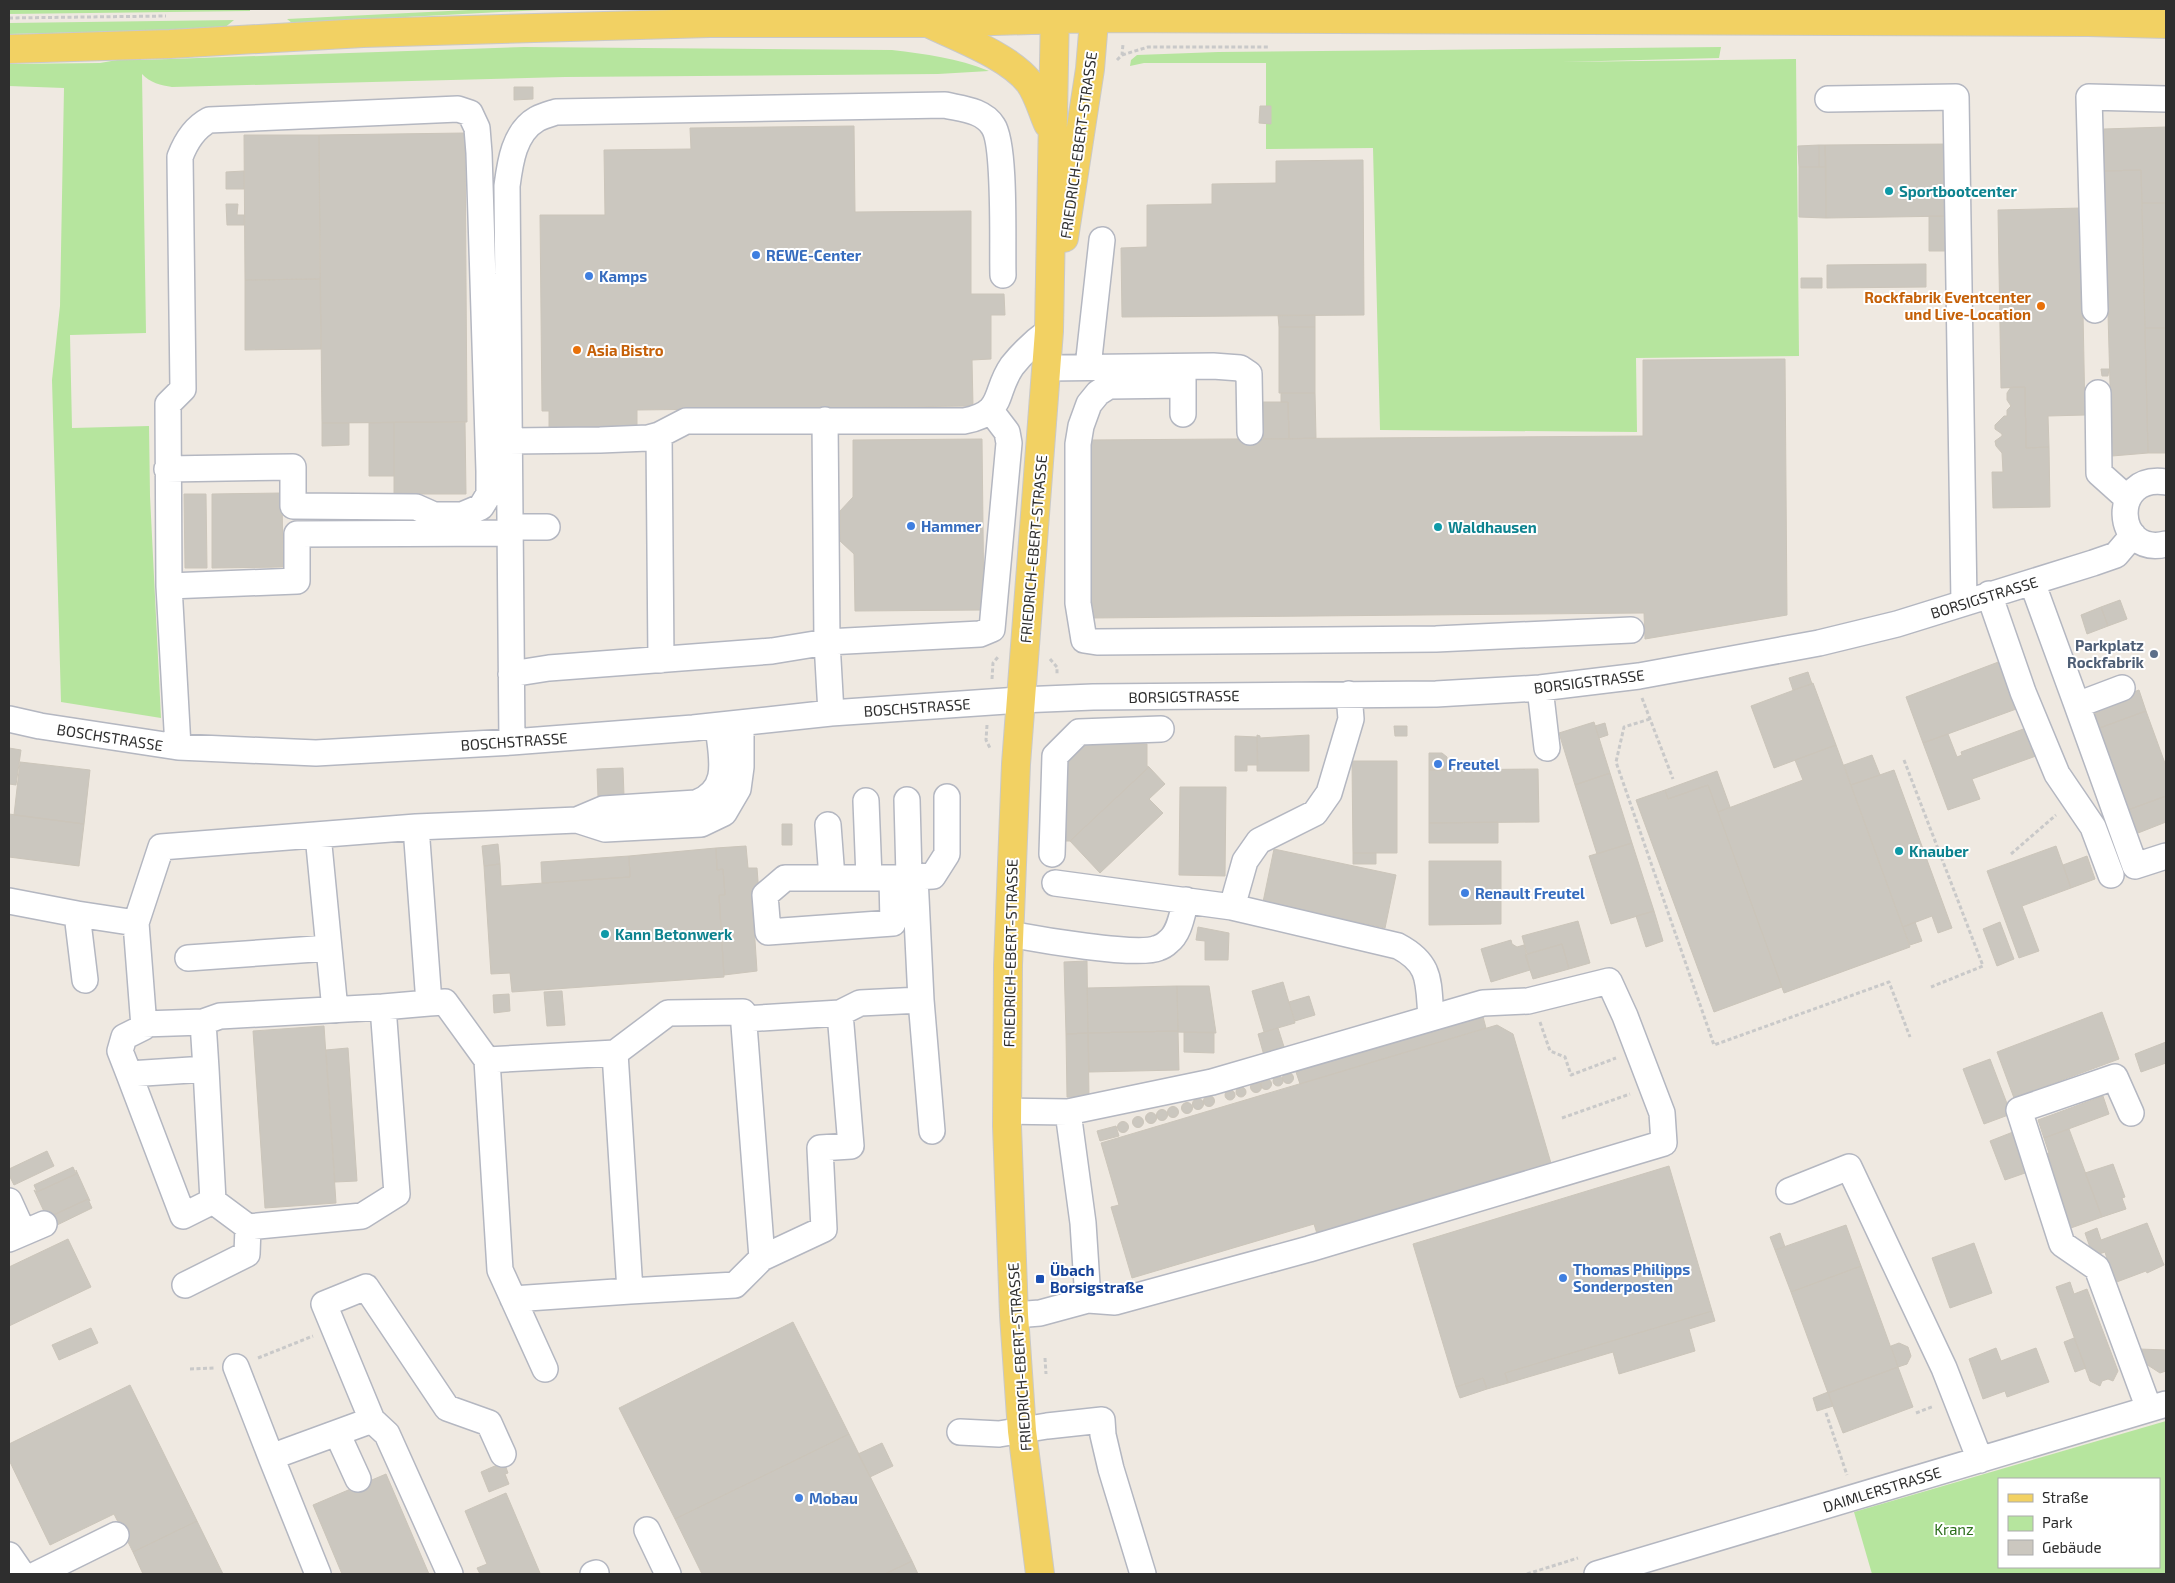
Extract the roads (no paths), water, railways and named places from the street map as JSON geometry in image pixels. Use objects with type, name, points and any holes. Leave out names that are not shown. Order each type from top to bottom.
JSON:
[{"type":"main road","points":[[9,49],[170,44],[363,33],[710,23],[929,23],[1095,13],[2095,15],[2166,24]]},
{"type":"main road","name":"FRIEDRICH-EBERT-STRASSE","points":[[1049,331],[1090,70],[1095,13]]},
{"type":"main road","name":"FRIEDRICH-EBERT-STRASSE","points":[[1040,1574],[1022,1431],[1014,1315],[1007,1111],[1009,934],[1020,700],[1049,331],[1055,14]]},
{"type":"main road","points":[[929,23],[990,53],[1018,70],[1030,84],[1052,136]]},
{"type":"street","points":[[1828,99],[1956,97],[1964,603]]},
{"type":"street","points":[[2095,310],[2089,97],[2166,99]]},
{"type":"street","points":[[512,742],[507,186],[511,156],[521,135],[536,119],[556,112],[945,106],[979,113],[994,126],[1001,151],[1002,275]]},
{"type":"street","points":[[167,469],[293,467],[293,506],[416,507],[434,515],[462,515],[481,507],[489,494],[489,461],[479,153],[477,128],[470,113],[458,109],[209,120],[198,126],[184,144],[180,157],[182,388],[168,404],[167,469],[169,586],[178,747]]},
{"type":"street","points":[[1088,367],[1102,240]]},
{"type":"street","points":[[509,440],[648,438],[659,435],[686,421],[964,421],[977,418],[991,411],[1011,368],[1029,345],[1049,331]]},
{"type":"street","points":[[1250,432],[1249,374],[1240,368],[1213,366],[1183,376],[1109,386],[1098,393],[1088,404],[1078,444],[1078,603],[1084,640],[1107,642],[1436,639],[1631,630]]},
{"type":"street","points":[[1047,368],[1088,367],[1183,376]]},
{"type":"street","points":[[1182,414],[1183,376]]},
{"type":"street","points":[[2098,393],[2099,472],[2128,498]]},
{"type":"street","points":[[511,674],[549,668],[772,651],[827,642],[980,634],[992,629],[1009,443],[1007,432],[991,411]]},
{"type":"street","points":[[825,420],[827,642],[831,713]]},
{"type":"street","points":[[659,435],[661,660]]},
{"type":"street","points":[[2166,482],[2150,481],[2141,484],[2132,491],[2128,498],[2124,514],[2128,528],[2133,535],[2148,545],[2166,544]]},
{"type":"street","points":[[169,586],[297,581],[297,534],[510,530],[547,527]]},
{"type":"street","name":"BORSIGSTRASSE","points":[[1020,700],[1093,697],[1436,694],[1540,688],[1639,676],[1819,643],[1897,624],[2116,555],[2133,535]]},
{"type":"street","points":[[2032,582],[2136,866],[2166,856]]},
{"type":"street","points":[[1989,594],[2023,692],[2057,774],[2073,801],[2093,827],[2111,875]]},
{"type":"street","points":[[1540,688],[1547,748]]},
{"type":"street","points":[[2077,704],[2122,688]]},
{"type":"street","points":[[1232,907],[1245,861],[1259,841],[1315,813],[1329,793],[1351,719],[1349,694]]},
{"type":"street","name":"BOSCHSTRASSE","points":[[9,719],[40,726],[178,747],[316,753],[512,742],[729,725],[831,713],[1020,700]]},
{"type":"street","points":[[213,1201],[183,1216],[120,1051],[124,1037],[144,1027],[136,923],[161,847],[416,827],[578,820],[603,809],[696,803],[708,799],[718,787],[729,725]]},
{"type":"street","points":[[1052,854],[1055,756],[1079,732],[1161,729]]},
{"type":"street","points":[[907,800],[896,878],[893,924],[768,932],[765,895],[785,878],[896,878],[933,876],[947,854],[947,797]]},
{"type":"street","points":[[866,801],[896,878],[921,1000],[932,1131]]},
{"type":"street","points":[[828,825],[832,878]]},
{"type":"street","points":[[416,827],[430,1003]]},
{"type":"street","points":[[318,835],[335,1010]]},
{"type":"street","points":[[1055,883],[1232,907],[1398,946],[1412,953],[1423,964],[1428,981],[1431,1017]]},
{"type":"street","points":[[1009,934],[1035,939],[1140,951],[1158,949],[1169,941],[1178,930],[1186,900]]},
{"type":"street","points":[[9,901],[136,923]]},
{"type":"street","points":[[77,914],[85,980]]},
{"type":"street","points":[[188,958],[329,948]]},
{"type":"street","points":[[1007,1111],[1068,1112],[1212,1082],[1482,1003],[1533,1000],[1609,981],[1662,1113],[1664,1143],[1309,1249],[1115,1302],[1088,1300],[1040,1313],[1014,1315]]},
{"type":"street","points":[[744,1019],[840,1013],[860,1003],[921,1000]]},
{"type":"street","points":[[143,1024],[203,1022],[220,1016],[445,1002],[487,1060],[500,1270],[545,1369]]},
{"type":"street","points":[[213,1201],[248,1227],[362,1216],[397,1194],[383,1007]]},
{"type":"street","points":[[487,1060],[615,1053],[668,1013],[743,1012],[762,1258]]},
{"type":"street","points":[[513,1299],[735,1285],[762,1258],[824,1229],[820,1148],[851,1146],[840,1013]]},
{"type":"street","points":[[203,1022],[213,1201]]},
{"type":"street","points":[[615,1053],[630,1291]]},
{"type":"street","points":[[129,1074],[206,1069]]},
{"type":"street","points":[[2131,1114],[2115,1077],[2019,1110],[2062,1244],[2097,1268],[2157,1406]]},
{"type":"street","points":[[1068,1112],[1083,1223],[1088,1300]]},
{"type":"street","points":[[1790,1190],[1849,1167],[1944,1368],[1980,1460]]},
{"type":"street","points":[[9,1200],[25,1231]]},
{"type":"street","points":[[185,1285],[247,1254],[248,1227]]},
{"type":"street","points":[[450,1574],[388,1434],[372,1420],[324,1304],[366,1287],[446,1408],[489,1423],[504,1454]]},
{"type":"street","points":[[236,1367],[318,1574]]},
{"type":"street","name":"DAIMLERSTRASSE","points":[[1597,1574],[2157,1406]]},
{"type":"street","points":[[271,1457],[372,1420]]},
{"type":"street","points":[[960,1432],[985,1435],[1102,1420],[1103,1436],[1111,1469],[1143,1574]]},
{"type":"street","points":[[337,1433],[358,1479]]},
{"type":"street","points":[[647,1530],[668,1574]]},
{"type":"street","points":[[37,1574],[116,1535]]},
{"type":"street","points":[[9,1555],[22,1574]]},
{"type":"place","name":"Sportbootcenter","points":[[1889,191]]},
{"type":"place","name":"REWE-Center","points":[[756,255]]},
{"type":"place","name":"Kamps","points":[[589,276]]},
{"type":"place","name":"Rockfabrik Eventcenter und Live-Location","points":[[2041,306]]},
{"type":"place","name":"Asia Bistro","points":[[577,350]]},
{"type":"place","name":"Hammer","points":[[911,526]]},
{"type":"place","name":"Waldhausen","points":[[1438,527]]},
{"type":"place","name":"Parkplatz Rockfabrik","points":[[2154,654]]},
{"type":"place","name":"Freutel","points":[[1438,764]]},
{"type":"place","name":"Knauber","points":[[1899,851]]},
{"type":"place","name":"Renault Freutel","points":[[1465,893]]},
{"type":"place","name":"Kann Betonwerk","points":[[605,934]]},
{"type":"place","name":"Thomas Philipps Sonderposten","points":[[1563,1278]]},
{"type":"place","name":"Übach Borsigstraße","points":[[1040,1279]]},
{"type":"place","name":"Mobau","points":[[799,1498]]},
{"type":"park label","name":"Kranz","points":[[1954,1529]]}]
